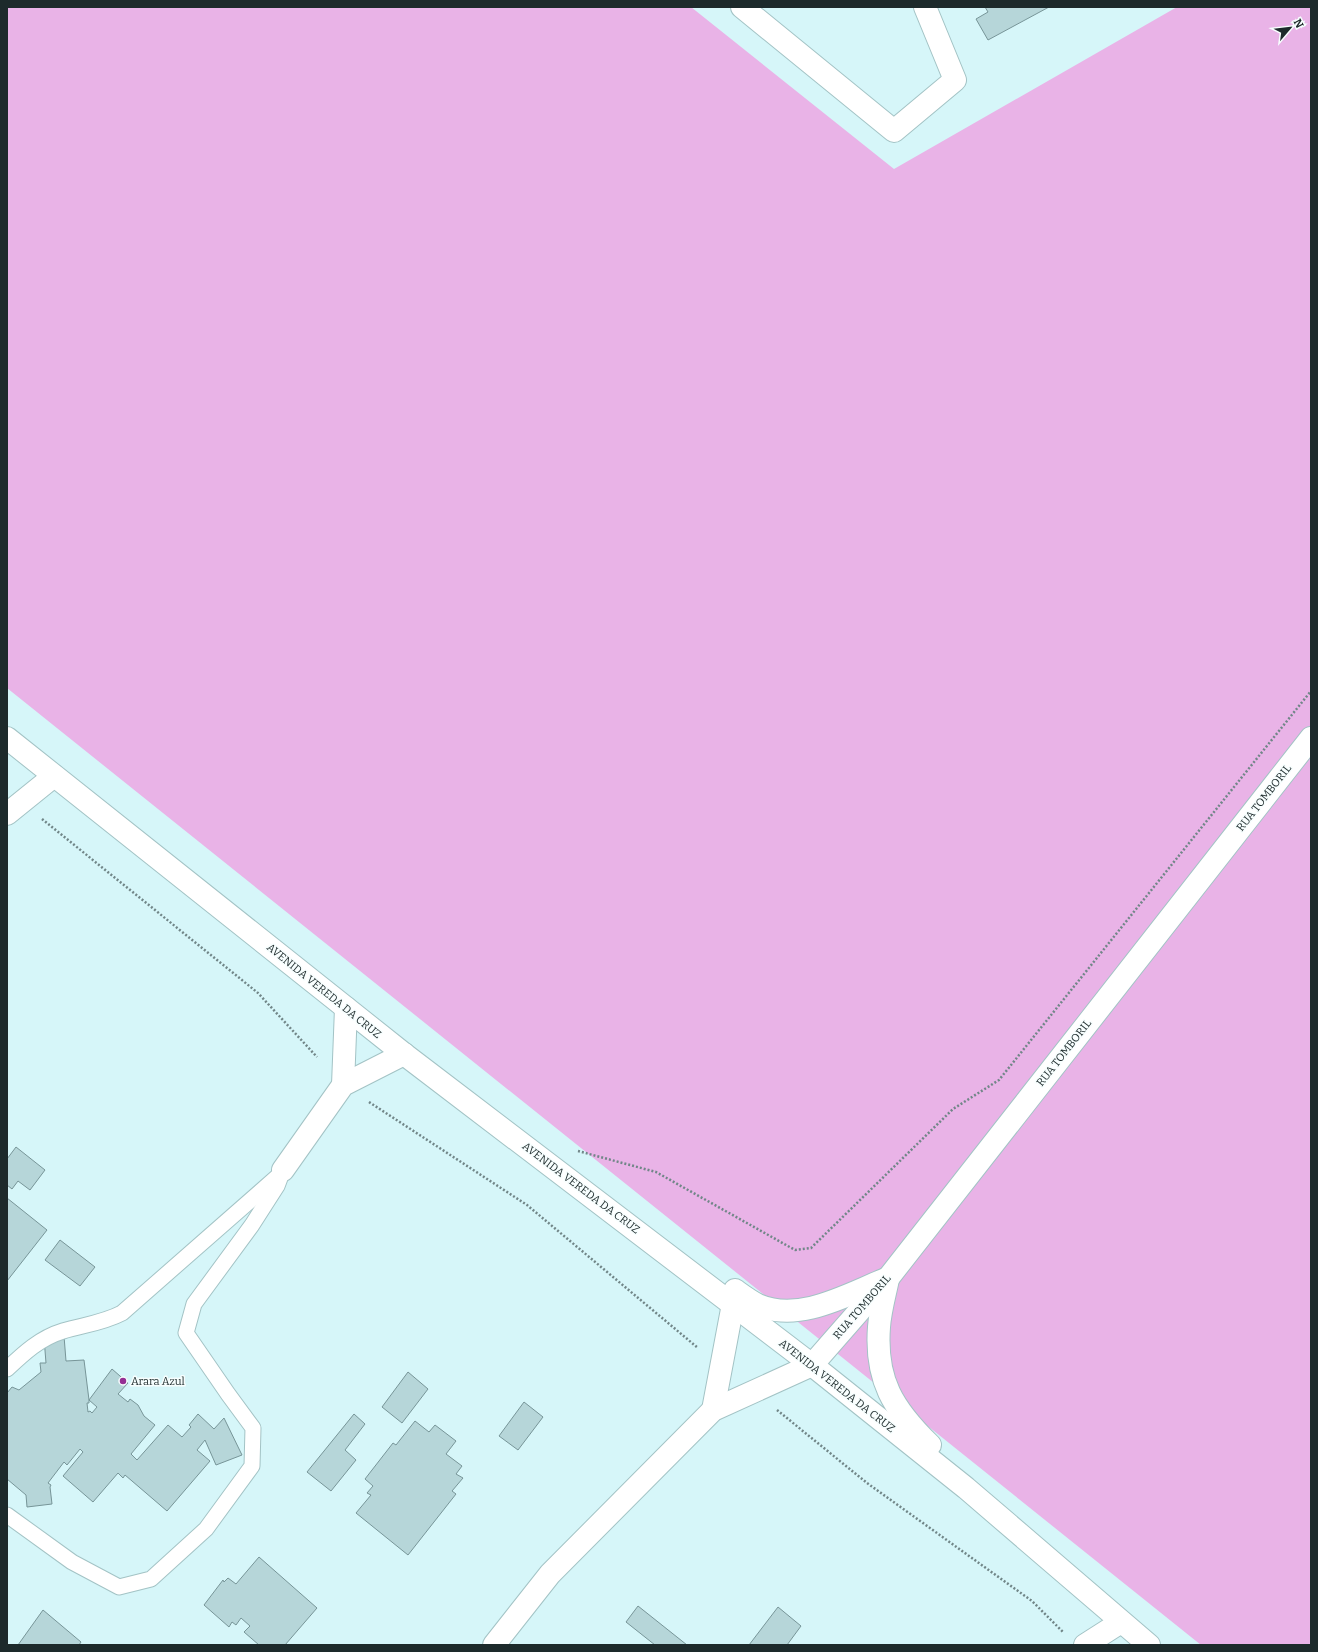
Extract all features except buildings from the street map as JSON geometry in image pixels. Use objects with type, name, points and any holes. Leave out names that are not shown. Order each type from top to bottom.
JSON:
[{"type":"street","points":[[742,7],[894,132],[955,80],[925,7]]},
{"type":"street","name":"AVENIDA VEREDA DA CRUZ","points":[[7,738],[404,1054],[812,1365],[966,1488],[1121,1622],[1139,1642]]},
{"type":"street","name":"RUA TOMBORIL","points":[[812,1365],[889,1277],[1311,738]]},
{"type":"street","points":[[14,808],[54,776]]},
{"type":"street","points":[[342,1085],[346,1008]]},
{"type":"street","points":[[283,1170],[342,1085],[404,1054]]},
{"type":"street","points":[[618,1217],[661,1237],[694,1257],[736,1291],[758,1305],[778,1310],[796,1310],[821,1305],[889,1277]]},
{"type":"street","points":[[889,1277],[879,1326],[880,1363],[886,1388],[899,1411],[949,1464],[966,1488]]},
{"type":"street","points":[[713,1410],[733,1304]]},
{"type":"street","points":[[494,1645],[550,1574],[713,1410],[812,1365]]},
{"type":"street","points":[[1085,1645],[1121,1622]]},
{"type":"lane","points":[[7,1369],[33,1345],[50,1336],[62,1331],[111,1318],[122,1313],[283,1170]]},
{"type":"lane","points":[[7,1515],[72,1562],[119,1587],[150,1579],[206,1529],[252,1466],[253,1428],[186,1333],[194,1304],[252,1226],[277,1186],[283,1170]]},
{"type":"path","points":[[576,1151],[656,1172],[795,1250],[811,1248],[953,1109],[999,1080],[1311,691]]},
{"type":"path","points":[[14,808],[258,993],[342,1085],[527,1205],[721,1367]]},
{"type":"path","points":[[754,1391],[867,1484],[1032,1601],[1065,1634]]},
{"type":"shaded area","points":[[7,7],[691,7],[894,169],[1177,7],[1311,7],[1311,1645],[1201,1645],[7,688]]},
{"type":"place","name":"Arara Azul","points":[[123,1381]]}]
